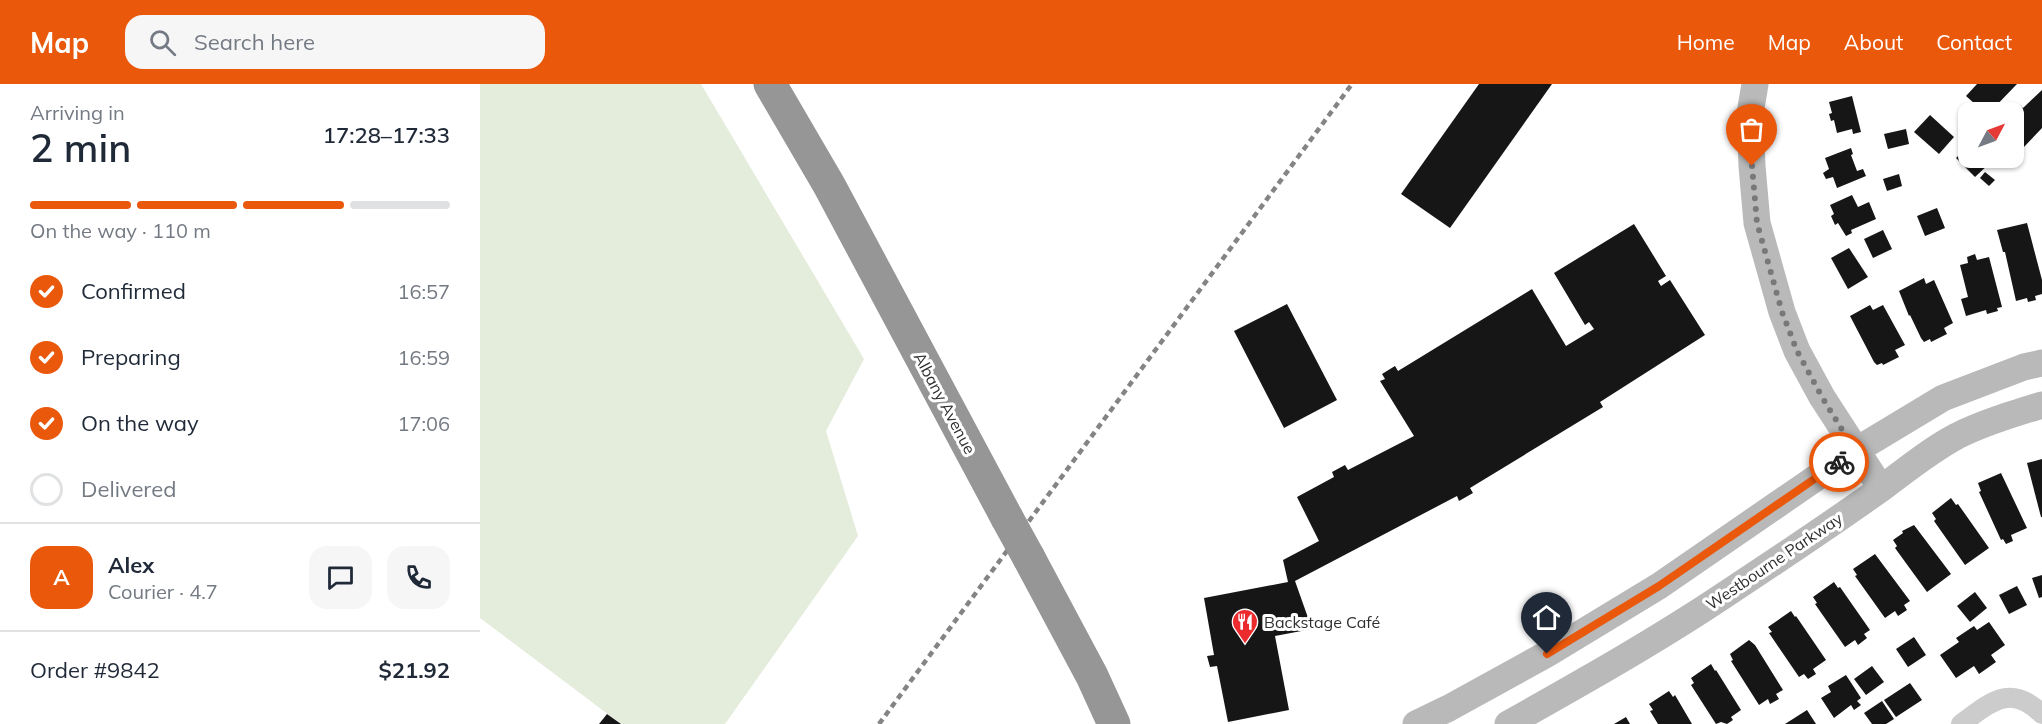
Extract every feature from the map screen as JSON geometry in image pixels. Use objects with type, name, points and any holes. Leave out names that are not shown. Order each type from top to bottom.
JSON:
[{"type":"highway","name":"Albany Avenue","points":[[770,84],[829,185],[1092,676],[1114,724]]},
{"type":"main road","points":[[1755,84],[1750,114],[1757,223],[1782,312],[1797,351],[1822,397],[1881,488]]},
{"type":"main road","points":[[1416,724],[1547,654],[1659,586],[1855,451],[1942,398],[2024,367],[2042,363]]},
{"type":"main road","name":"Westbourne Parkway","points":[[1508,724],[1566,693],[1723,596],[1881,488],[1915,462],[1957,436],[2042,405]]},
{"type":"main road","points":[[1547,654],[1566,693]]},
{"type":"street","points":[[1960,724],[1996,700],[2014,697],[2031,703],[2042,714]]},
{"type":"green space","points":[[480,84],[701,84],[864,359],[826,431],[858,536],[725,724],[621,724],[480,618]]},
{"type":"building","points":[[1479,84],[1552,84],[1450,228],[1401,194]]},
{"type":"building","points":[[1977,84],[2017,84],[2000,102],[1973,102],[1966,96]]},
{"type":"building","points":[[2042,90],[2042,128],[2024,147],[2024,107]]},
{"type":"building","points":[[1852,96],[1861,132],[1853,134],[1852,129],[1837,133],[1834,120],[1831,121],[1829,114],[1832,113],[1829,102]]},
{"type":"building","points":[[1930,115],[1954,137],[1939,154],[1914,132]]},
{"type":"building","points":[[1906,129],[1909,144],[1888,149],[1884,134]]},
{"type":"building","points":[[1851,148],[1857,171],[1863,169],[1866,176],[1837,188],[1833,177],[1826,179],[1823,173],[1829,169],[1825,158]]},
{"type":"building","points":[[1966,168],[1985,168],[1975,177]]},
{"type":"building","points":[[1985,172],[1995,180],[1989,186],[1980,178]]},
{"type":"building","points":[[1899,174],[1902,186],[1887,191],[1883,179]]},
{"type":"building","points":[[1852,195],[1858,207],[1869,202],[1876,219],[1851,230],[1852,233],[1846,236],[1838,223],[1835,225],[1830,205]]},
{"type":"building","points":[[1937,208],[1945,228],[1925,236],[1917,216]]},
{"type":"building","points":[[2027,223],[2042,280],[2042,294],[2035,296],[2036,300],[2028,302],[2027,298],[2016,301],[2005,252],[2003,252],[1997,230]]},
{"type":"building","points":[[1634,224],[1666,276],[1658,281],[1661,286],[1670,280],[1705,335],[1600,402],[1603,407],[1470,488],[1473,493],[1459,501],[1457,496],[1295,581],[1312,629],[1275,636],[1289,710],[1228,722],[1217,666],[1210,667],[1207,656],[1214,655],[1204,598],[1288,582],[1283,560],[1319,541],[1297,497],[1334,477],[1332,472],[1345,465],[1348,470],[1414,436],[1380,381],[1385,379],[1382,374],[1395,366],[1398,371],[1532,289],[1566,346],[1594,329],[1589,322],[1585,325],[1554,273]]},
{"type":"building","points":[[1883,230],[1892,249],[1873,258],[1864,239]]},
{"type":"building","points":[[1849,248],[1868,277],[1848,289],[1831,258]]},
{"type":"building","points":[[1975,254],[1977,260],[1989,257],[2002,307],[1997,308],[1998,311],[1987,314],[1986,310],[1966,316],[1961,299],[1968,297],[1960,265],[1968,263],[1967,257]]},
{"type":"building","points":[[1924,278],[1926,284],[1934,280],[1953,323],[1944,328],[1947,334],[1931,342],[1930,339],[1924,342],[1921,338],[1899,291]]},
{"type":"building","points":[[1287,304],[1337,400],[1284,428],[1234,331]]},
{"type":"building","points":[[1870,305],[1873,310],[1883,305],[1905,345],[1895,350],[1899,357],[1883,365],[1882,363],[1877,365],[1874,362],[1850,316]]},
{"type":"building","points":[[2042,459],[2042,517],[2041,517],[2027,463]]},
{"type":"building","points":[[2001,473],[2027,528],[2011,535],[2013,541],[2006,544],[2003,539],[2001,540],[1979,492],[1981,491],[1978,483]]},
{"type":"building","points":[[1951,498],[1956,505],[1958,504],[1989,548],[1965,565],[1934,521],[1936,519],[1932,513]]},
{"type":"building","points":[[1914,525],[1951,574],[1927,592],[1895,548],[1897,546],[1893,540],[1903,533],[1902,531]]},
{"type":"building","points":[[1875,554],[1910,601],[1904,605],[1907,610],[1898,616],[1895,611],[1885,618],[1855,576],[1857,575],[1853,569]]},
{"type":"building","points":[[2042,575],[2042,597],[2039,598],[2032,578]]},
{"type":"building","points":[[1834,582],[1870,630],[1864,634],[1867,638],[1858,645],[1855,640],[1845,647],[1815,604],[1817,603],[1813,597]]},
{"type":"building","points":[[2017,586],[2027,605],[2009,614],[1999,595]]},
{"type":"building","points":[[1975,592],[1987,608],[1970,622],[1957,606]]},
{"type":"building","points":[[1791,611],[1826,660],[1813,669],[1816,674],[1808,679],[1804,674],[1799,677],[1769,633],[1772,632],[1768,627]]},
{"type":"building","points":[[1989,622],[2005,645],[1991,655],[1996,662],[1979,674],[1974,666],[1956,678],[1940,655],[1959,642],[1956,638],[1974,626],[1977,630]]},
{"type":"building","points":[[1914,637],[1926,655],[1908,667],[1896,649]]},
{"type":"building","points":[[1749,640],[1755,645],[1783,690],[1776,694],[1779,699],[1770,704],[1768,699],[1759,705],[1731,661],[1733,660],[1730,654]]},
{"type":"building","points":[[1711,664],[1741,710],[1731,717],[1733,720],[1727,724],[1721,722],[1716,724],[1691,685],[1694,683],[1691,678]]},
{"type":"building","points":[[1872,666],[1884,682],[1866,695],[1854,679]]},
{"type":"building","points":[[1846,675],[1861,698],[1857,701],[1861,705],[1854,710],[1851,705],[1834,718],[1821,698],[1831,692],[1828,686]]},
{"type":"building","points":[[1910,683],[1922,700],[1896,717],[1884,700]]},
{"type":"building","points":[[1669,691],[1673,697],[1675,695],[1692,724],[1658,724],[1650,711],[1653,710],[1649,704]]},
{"type":"building","points":[[1882,701],[1894,719],[1886,724],[1872,724],[1864,713]]},
{"type":"building","points":[[1807,710],[1816,724],[1785,724]]},
{"type":"building","points":[[607,714],[621,724],[599,724]]},
{"type":"building","points":[[1626,717],[1630,724],[1614,724]]},
{"type":"railway","points":[[879,724],[1352,84]]},
{"type":"way so far","points":[[1752,166],[1757,223],[1782,312],[1797,351],[1855,451],[1839,462]]},
{"type":"place","name":"Backstage Café","points":[[1245,645]]},
{"type":"route","points":[[1547,654],[1659,586],[1839,462]]}]
